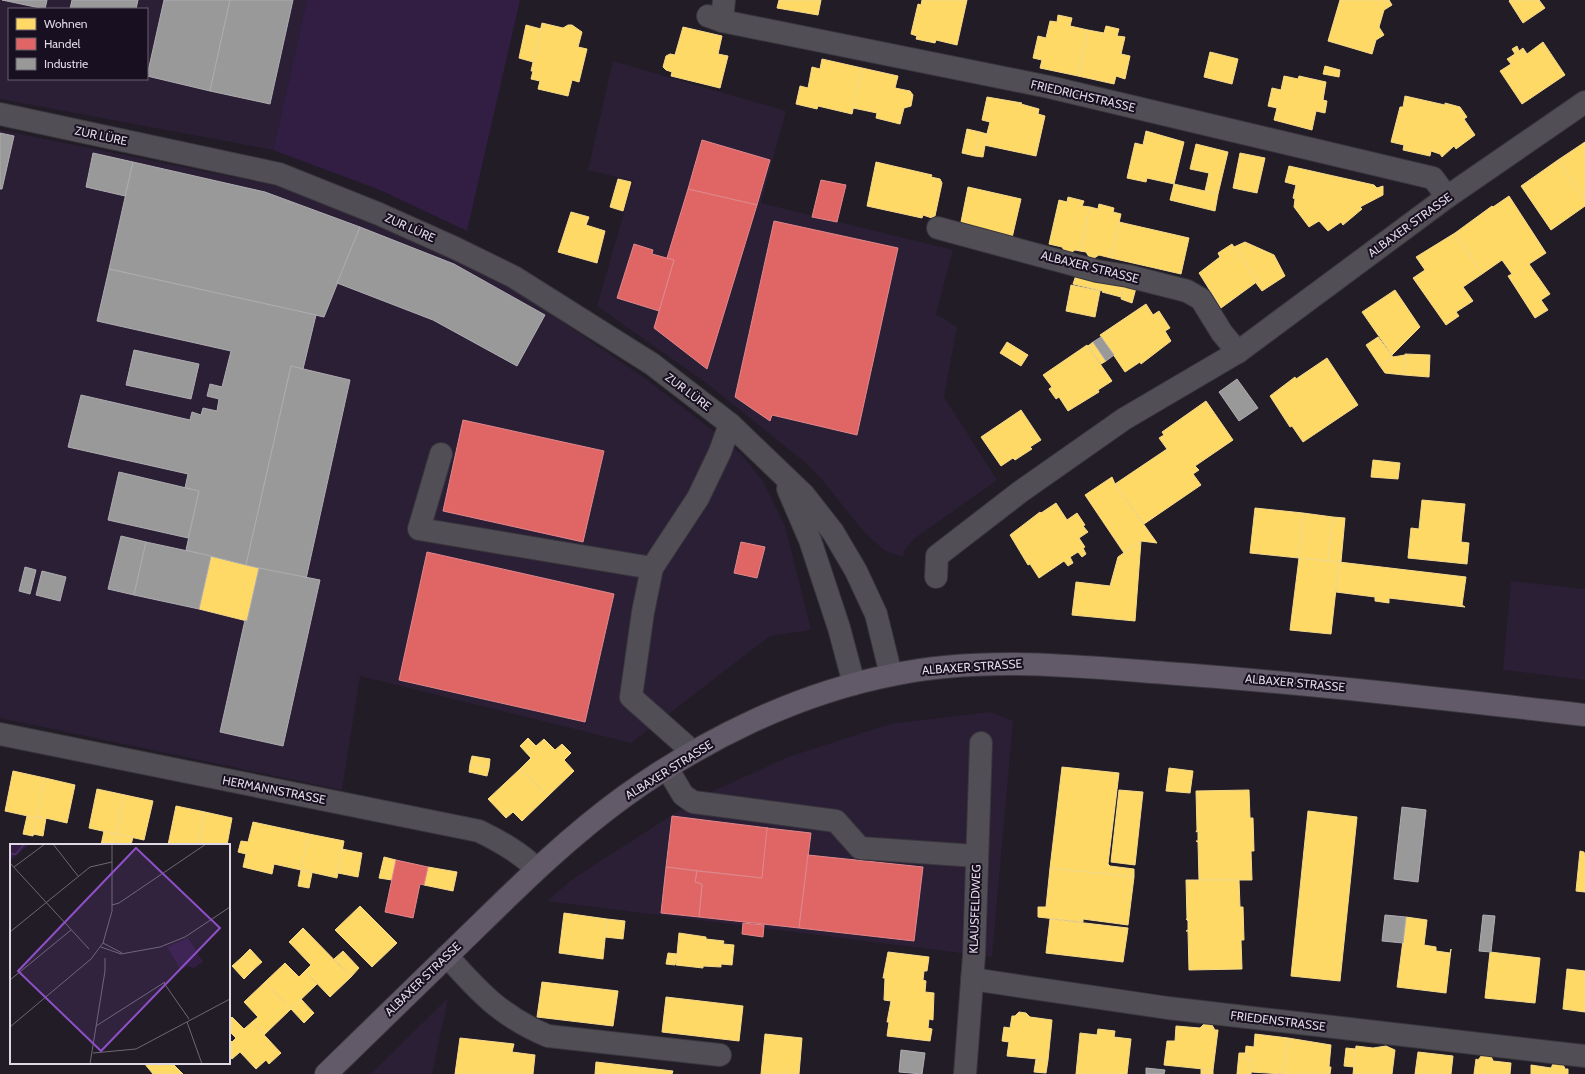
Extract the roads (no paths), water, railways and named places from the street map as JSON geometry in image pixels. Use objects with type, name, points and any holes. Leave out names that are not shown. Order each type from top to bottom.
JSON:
[{"type":"main road","name":"ALBAXER STRASSE","points":[[326,1074],[536,869],[580,831],[624,797],[693,752],[781,710],[811,698],[854,684],[891,675],[947,666],[1032,663],[1291,682],[1585,715]]},
{"type":"street","name":"FRIEDRICHSTRASSE","points":[[718,12],[1433,178],[1447,196]]},
{"type":"street","name":"ALBAXER STRASSE","points":[[936,577],[937,556],[1020,492],[1124,419],[1238,352],[1447,196],[1585,102]]},
{"type":"street","name":"ZUR LÜRE","points":[[0,114],[279,174],[379,214],[455,248],[514,277],[652,364],[730,424],[804,495],[833,532],[856,571],[876,614],[891,675]]},
{"type":"street","name":"ALBAXER STRASSE","points":[[938,228],[1097,271],[1128,276],[1187,292],[1201,299],[1222,333],[1238,352]]},
{"type":"street","points":[[693,752],[631,697],[643,612],[652,568],[698,498],[720,452],[730,424]]},
{"type":"street","points":[[441,454],[420,528],[652,568]]},
{"type":"street","name":"ZUR LÜRE","points":[[767,458],[794,499],[810,540],[836,617],[854,684]]},
{"type":"street","name":"HERMANNSTRASSE","points":[[0,734],[479,831],[502,842],[519,853],[536,869]]},
{"type":"street","name":"KLAUSFELDWEG","points":[[965,1074],[972,979],[981,743]]},
{"type":"street","points":[[667,768],[683,795],[692,802],[836,822],[860,848],[976,856]]},
{"type":"street","points":[[447,956],[494,1006],[523,1026],[548,1036],[720,1055]]},
{"type":"street","name":"FRIEDENSTRASSE","points":[[972,979],[1168,1008],[1585,1056]]}]
